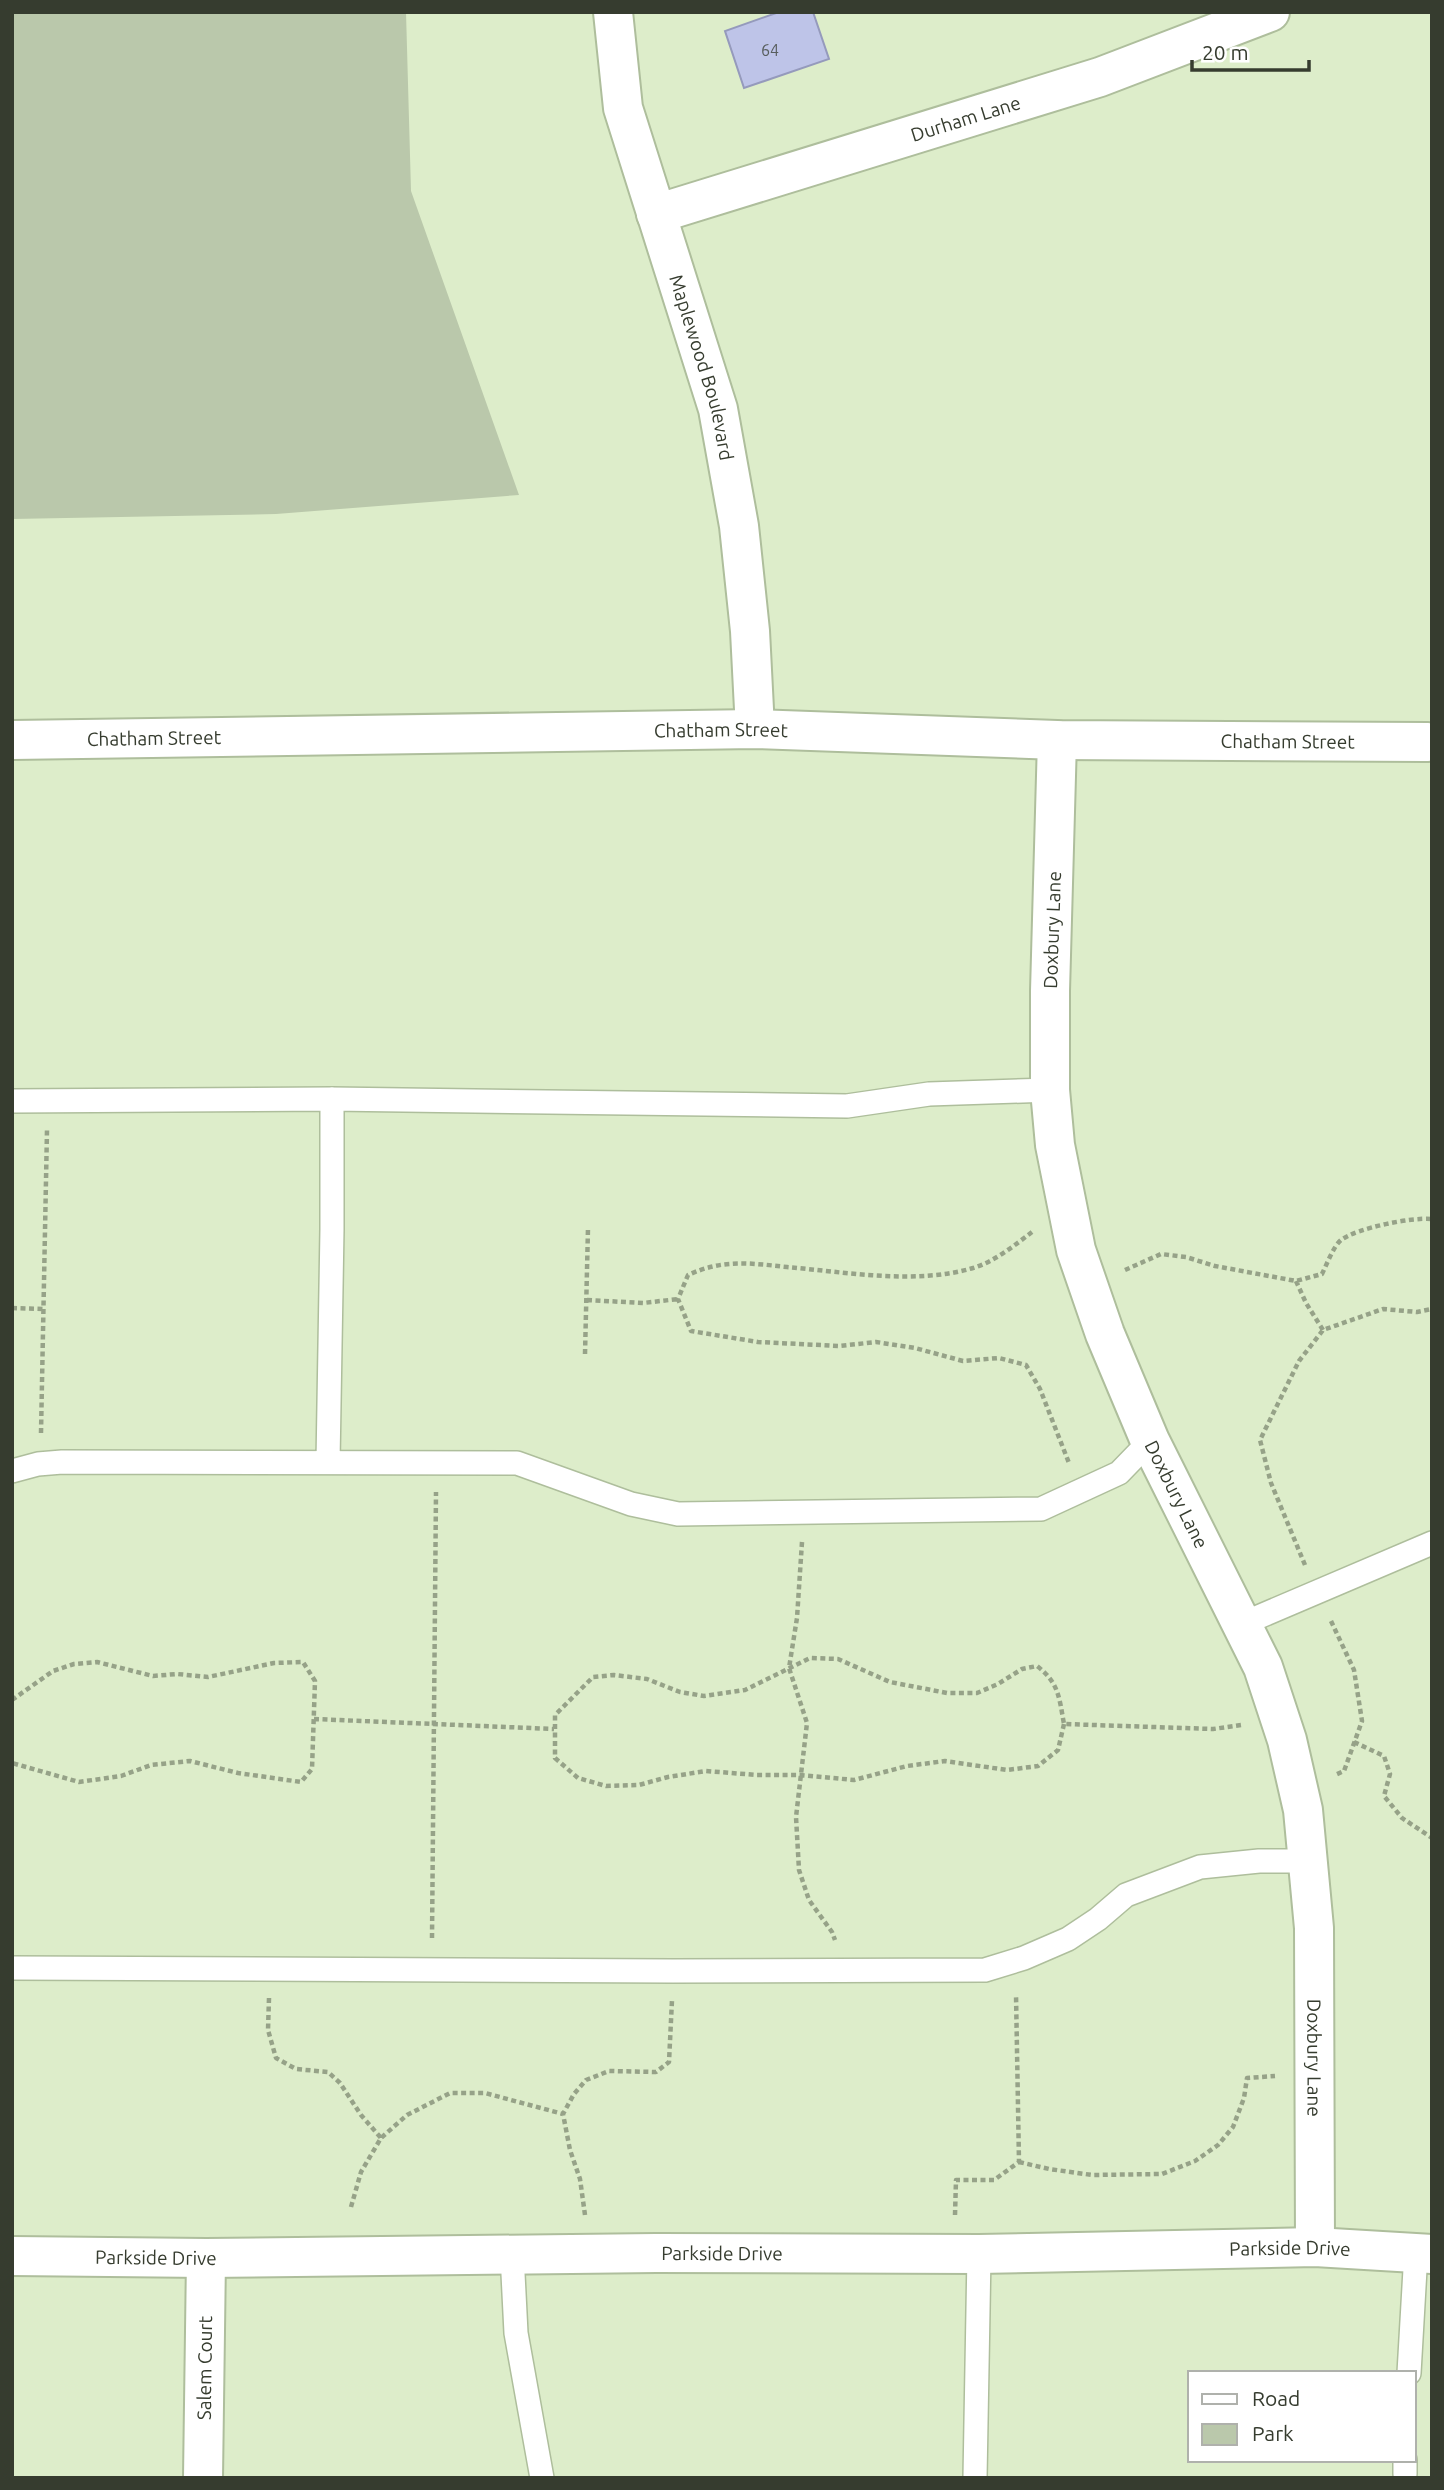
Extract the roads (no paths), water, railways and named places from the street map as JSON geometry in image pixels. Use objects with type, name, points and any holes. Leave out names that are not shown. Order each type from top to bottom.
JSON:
[{"type":"street","name":"Maplewood Boulevard","points":[[613,12],[623,108],[718,409],[739,526],[750,631],[755,729]]},
{"type":"street","name":"Durham Lane","points":[[656,214],[1100,77],[1270,12]]},
{"type":"street","name":"Chatham Street","points":[[12,740],[755,729],[1058,740],[1428,743]]},
{"type":"street","name":"Doxbury Lane","points":[[1058,740],[1050,991],[1050,1090],[1055,1145],[1076,1250],[1105,1334],[1150,1441],[1263,1667],[1303,1810],[1314,1927],[1315,2246]]},
{"type":"street","name":"Parkside Drive","points":[[12,2256],[206,2258],[584,2253],[967,2254],[1315,2246],[1424,2253]]},
{"type":"street","name":"Salem Court","points":[[203,2478],[206,2258]]},
{"type":"lane","points":[[12,1101],[331,1099],[847,1106],[929,1094],[1050,1090]]},
{"type":"lane","points":[[328,1462],[331,1099]]},
{"type":"lane","points":[[12,1471],[38,1464],[517,1463],[631,1504],[678,1514],[1041,1509],[1119,1473],[1150,1441]]},
{"type":"lane","points":[[1242,1623],[1430,1547]]},
{"type":"lane","points":[[12,1968],[673,1971],[985,1969],[1068,1938],[1098,1919],[1126,1895],[1200,1867],[1259,1861],[1307,1861]]},
{"type":"lane","points":[[1409,2371],[1424,2253]]},
{"type":"lane","points":[[512,2254],[516,2333],[542,2478]]},
{"type":"lane","points":[[967,2254],[975,2478]]}]
